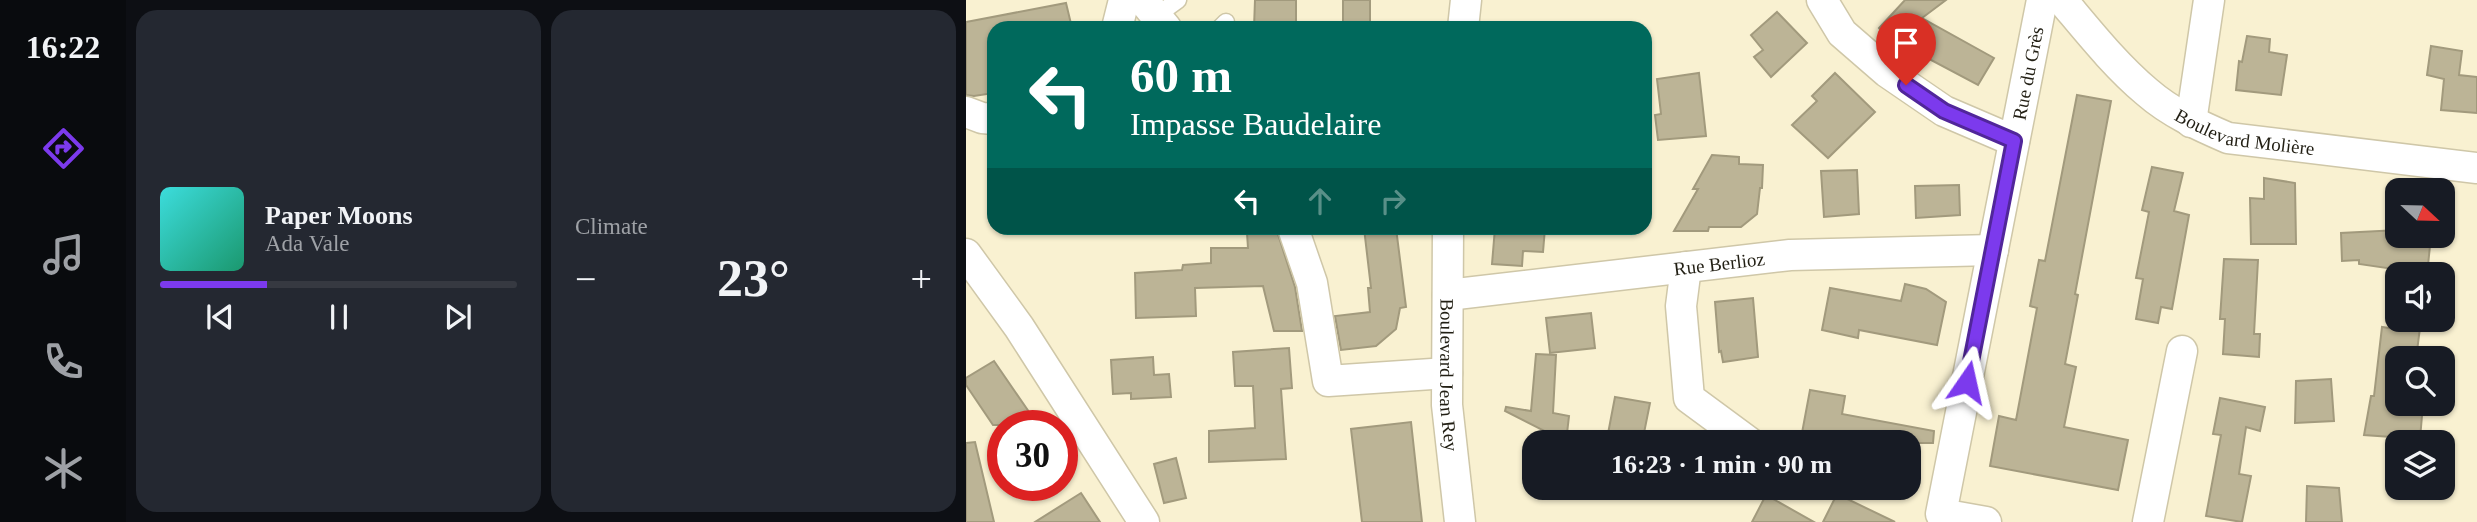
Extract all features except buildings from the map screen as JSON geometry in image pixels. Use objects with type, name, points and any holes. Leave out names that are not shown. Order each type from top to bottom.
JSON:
[{"type":"street","points":[[1119,21],[1124,0]]},
{"type":"street","points":[[1464,21],[1466,0]]},
{"type":"street","points":[[1822,0],[1842,33],[1887,72],[1944,111],[2014,141]]},
{"type":"street","name":"Rue du Grès","points":[[1986,522],[1941,514],[2042,0]]},
{"type":"street","name":"Boulevard Molière","points":[[2062,0],[2140,86],[2190,121],[2228,138],[2477,168]]},
{"type":"street","points":[[2190,121],[2209,0]]},
{"type":"street","points":[[966,112],[987,118]]},
{"type":"street","points":[[1295,235],[1312,282],[1328,381],[1447,373]]},
{"type":"street","name":"Boulevard Jean Rey","points":[[1448,235],[1447,404],[1460,522]]},
{"type":"street","name":"Rue Berlioz","points":[[1448,295],[1790,255],[1993,250]]},
{"type":"street","points":[[966,254],[1019,327],[1144,522]]},
{"type":"street","points":[[1686,267],[1681,306],[1689,398],[1732,430]]},
{"type":"street","points":[[2147,522],[2182,351]]},
{"type":"route","points":[[1906,85],[1944,111],[2014,141],[1967,382]]}]
